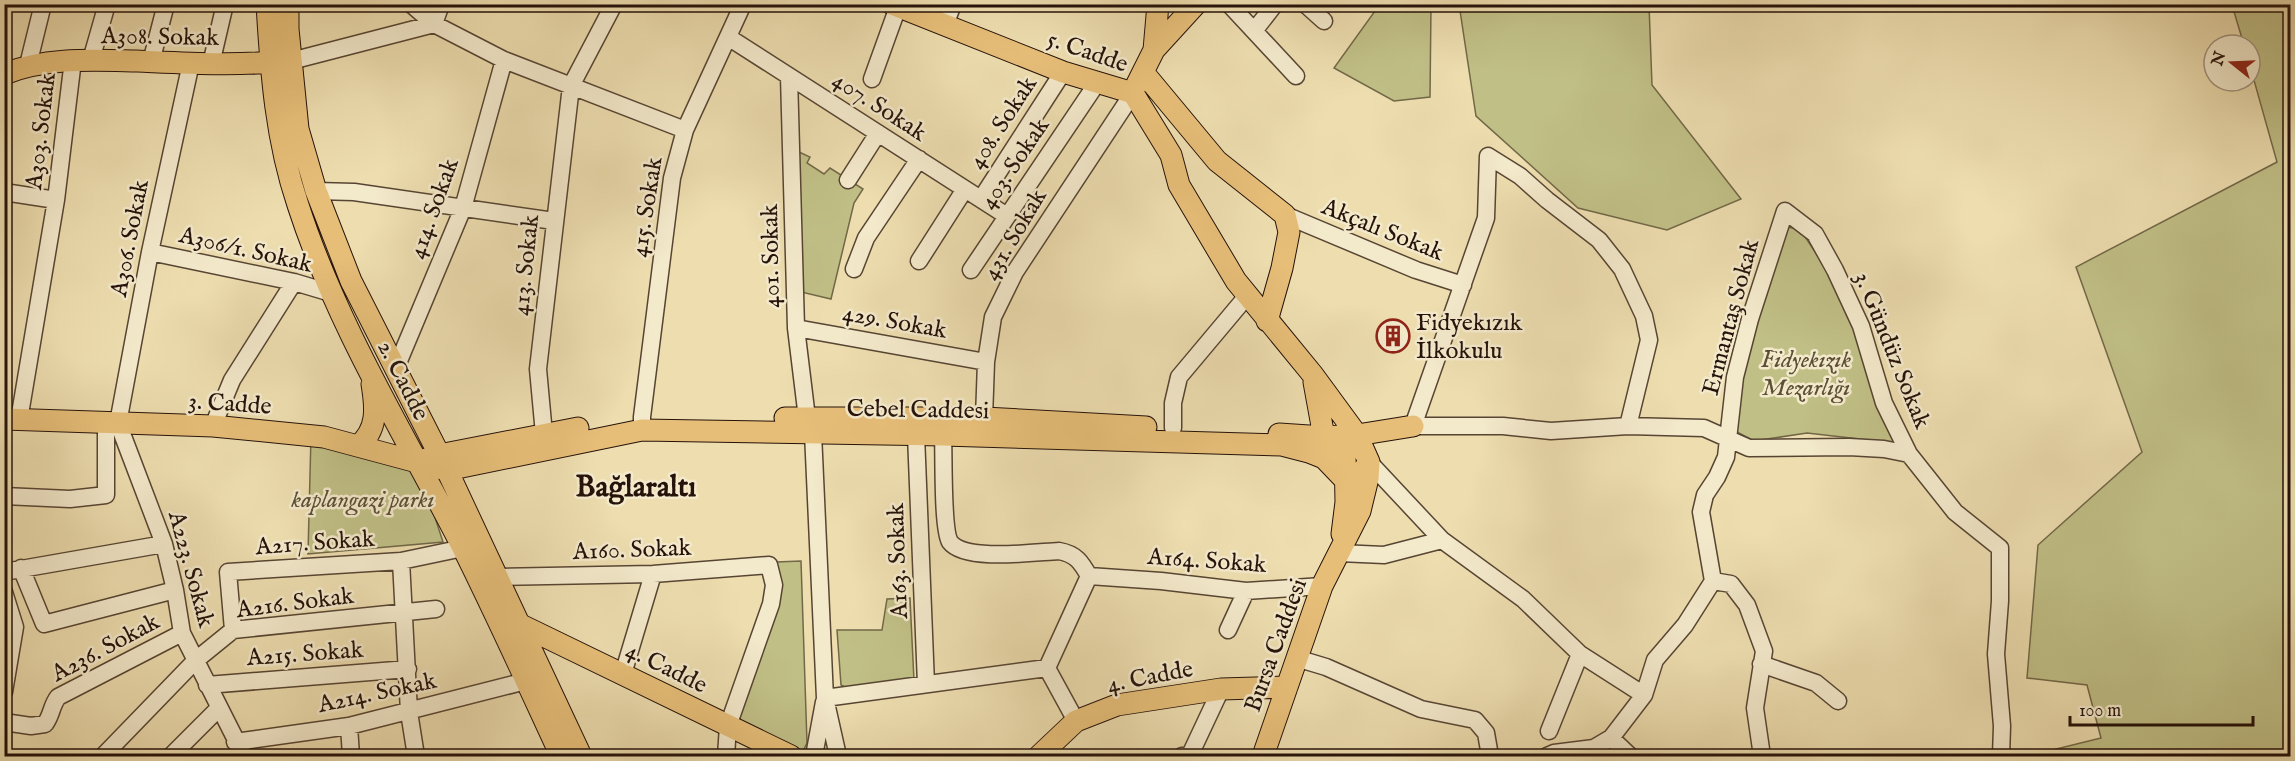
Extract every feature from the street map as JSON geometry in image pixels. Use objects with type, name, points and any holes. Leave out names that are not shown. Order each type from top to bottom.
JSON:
[{"type":"main road","name":"2. Cadde","points":[[267,4],[316,191],[351,281],[443,463],[581,756]]},
{"type":"main road","name":"2. Cadde","points":[[288,4],[288,29],[281,62],[279,134],[295,195],[331,293],[463,548],[561,756]]},
{"type":"main road","points":[[1154,50],[1158,4]]},
{"type":"main road","points":[[1196,4],[1154,50],[1133,93],[1172,155],[1179,185],[1236,281],[1313,375],[1357,435],[1369,462],[1355,482],[1347,482]]},
{"type":"main road","name":"5. Cadde","points":[[896,5],[1063,72],[1133,93]]},
{"type":"main road","name":"A308. Sokak","points":[[4,74],[28,65],[82,60],[201,63],[281,62]]},
{"type":"main road","points":[[1143,72],[1219,163],[1285,215],[1289,232],[1268,321]]},
{"type":"main road","points":[[1179,185],[1182,167],[1192,159],[1203,158],[1219,163]]},
{"type":"main road","points":[[358,446],[367,438],[373,426],[376,411],[368,367]]},
{"type":"main road","points":[[1313,375],[1324,437],[1346,453],[1347,482],[1339,553]]},
{"type":"main road","name":"Cebel Caddesi","points":[[930,431],[984,418],[1324,437],[1357,435],[1413,426]]},
{"type":"main road","name":"3. Cadde","points":[[12,419],[213,426],[324,437],[417,462],[443,463]]},
{"type":"main road","name":"Cebel Caddesi","points":[[443,463],[642,423],[810,425],[1282,445],[1324,458],[1347,482]]},
{"type":"main road","name":"Cebel Caddesi","points":[[443,463],[481,463],[544,442]]},
{"type":"main road","name":"Bursa Caddesi","points":[[1263,756],[1322,586],[1359,511],[1368,478],[1369,462]]},
{"type":"main road","points":[[457,496],[468,473],[481,463]]},
{"type":"main road","name":"4. Cadde","points":[[519,624],[791,756]]},
{"type":"main road","name":"4. Cadde","points":[[1038,756],[1076,721],[1117,705],[1221,689],[1287,687]]},
{"type":"street","points":[[28,65],[44,4]]},
{"type":"street","name":"A303. Sokak","points":[[12,419],[82,60],[107,4]]},
{"type":"street","points":[[151,62],[166,4]]},
{"type":"street","name":"A306. Sokak","points":[[4,496],[70,499],[106,495],[112,423],[150,252],[201,63],[225,4]]},
{"type":"street","points":[[411,4],[434,24],[504,60],[685,130]]},
{"type":"street","points":[[434,24],[441,4]]},
{"type":"street","name":"415. Sokak","points":[[642,423],[672,178],[685,130],[743,4]]},
{"type":"street","points":[[945,25],[953,4]]},
{"type":"street","points":[[1229,4],[1296,76]]},
{"type":"street","points":[[1254,30],[1275,4]]},
{"type":"street","points":[[1305,4],[1324,21]]},
{"type":"street","points":[[872,79],[896,5]]},
{"type":"street","points":[[571,86],[611,7]]},
{"type":"street","points":[[281,62],[434,24]]},
{"type":"street","name":"407. Sokak","points":[[728,37],[1007,216]]},
{"type":"street","name":"414. Sokak","points":[[396,368],[463,208],[504,60]]},
{"type":"street","name":"408. Sokak","points":[[981,199],[1063,72]]},
{"type":"street","name":"401. Sokak","points":[[789,76],[796,328],[810,425],[825,698]]},
{"type":"street","name":"403. Sokak","points":[[971,270],[1097,83]]},
{"type":"street","name":"413. Sokak","points":[[544,442],[538,369],[571,86]]},
{"type":"street","name":"431. Sokak","points":[[984,418],[986,362],[993,317],[1015,272],[1133,93]]},
{"type":"street","points":[[848,180],[878,133]]},
{"type":"street","points":[[1628,426],[1649,340],[1644,316],[1622,269],[1599,240],[1520,176],[1488,156],[1486,218],[1413,426],[1503,426],[1551,431],[1628,426],[1704,428],[1749,448],[1849,447],[1884,449],[1909,454]]},
{"type":"street","points":[[854,269],[866,238],[919,159]]},
{"type":"street","points":[[919,261],[965,189]]},
{"type":"street","points":[[316,191],[354,192],[554,220]]},
{"type":"street","points":[[4,192],[56,200]]},
{"type":"street","name":"Ermantaş Sokak","points":[[1713,581],[1701,512],[1705,495],[1726,457],[1735,377],[1771,249],[1785,211]]},
{"type":"street","name":"3. Gündüz Sokak","points":[[1785,211],[1815,234],[1835,270],[1861,326],[1884,403],[1909,454],[1955,512],[2000,548],[2000,601],[1996,654],[2002,726],[2001,756]]},
{"type":"street","name":"Akçalı Sokak","points":[[1285,215],[1416,270],[1463,285]]},
{"type":"street","name":"A306/1. Sokak","points":[[150,252],[294,282],[331,293]]},
{"type":"street","points":[[213,426],[232,380],[294,282]]},
{"type":"street","points":[[1173,428],[1173,403],[1179,377],[1247,296]]},
{"type":"street","name":"429. Sokak","points":[[796,328],[986,362]]},
{"type":"street","name":"A223. Sokak","points":[[112,423],[164,544],[182,633],[240,749]]},
{"type":"street","points":[[930,431],[950,542],[962,549],[982,554],[1059,551],[1069,553],[1079,559],[1089,576],[1047,668]]},
{"type":"street","name":"A163. Sokak","points":[[926,684],[930,431]]},
{"type":"street","points":[[1369,462],[1442,540],[1523,599],[1580,654],[1644,695]]},
{"type":"street","points":[[1339,553],[1384,555],[1442,540]]},
{"type":"street","points":[[4,572],[164,544]]},
{"type":"street","name":"A217. Sokak","points":[[233,630],[228,572],[401,561],[463,548]]},
{"type":"street","points":[[401,561],[409,712],[416,756]]},
{"type":"street","name":"A160. Sokak","points":[[498,577],[653,574],[769,565],[774,585],[771,604],[728,726]]},
{"type":"street","points":[[21,568],[44,624],[175,590]]},
{"type":"street","points":[[623,674],[653,574]]},
{"type":"street","name":"A164. Sokak","points":[[1089,576],[1161,581],[1246,591],[1322,586]]},
{"type":"street","points":[[1547,756],[1594,748],[1611,738],[1644,695],[1655,660],[1669,641],[1685,626],[1713,581],[1731,584],[1748,605],[1764,651],[1755,708],[1762,756]]},
{"type":"street","points":[[1228,630],[1246,591]]},
{"type":"street","points":[[4,592],[10,626],[4,692]]},
{"type":"street","name":"A216. Sokak","points":[[102,756],[196,660],[233,630],[436,609]]},
{"type":"street","name":"A236. Sokak","points":[[4,722],[31,726],[45,724],[50,717],[51,706],[58,697],[182,633]]},
{"type":"street","points":[[1549,730],[1580,654]]},
{"type":"street","points":[[1296,658],[1326,667],[1421,709],[1475,720],[1486,733],[1490,756]]},
{"type":"street","points":[[1761,664],[1816,683],[1838,701]]},
{"type":"street","points":[[825,698],[1047,668]]},
{"type":"street","points":[[1047,668],[1076,721]]},
{"type":"street","name":"A215. Sokak","points":[[207,685],[408,669]]},
{"type":"street","name":"A214. Sokak","points":[[240,749],[409,712],[526,681]]},
{"type":"street","points":[[1182,756],[1190,755],[1221,689]]},
{"type":"street","points":[[814,756],[825,698]]},
{"type":"street","points":[[825,698],[838,756]]},
{"type":"street","points":[[171,756],[219,708]]},
{"type":"street","points":[[349,726],[351,756]]},
{"type":"street","points":[[726,756],[728,726]]},
{"type":"street","points":[[1611,738],[1630,756]]},
{"type":"green space","points":[[1380,4],[1431,5],[1430,97],[1394,101],[1334,68]]},
{"type":"green space","points":[[1459,4],[1649,5],[1652,85],[1741,199],[1667,230],[1578,208],[1476,116]]},
{"type":"green space","points":[[2232,5],[2290,5],[2290,756],[2045,756],[2044,752],[2101,738],[2087,685],[2027,678],[2038,545],[2142,452],[2076,267],[2277,162],[2258,93],[2262,93],[2262,33],[2240,33]]},
{"type":"green space","points":[[799,152],[810,157],[807,163],[824,174],[830,168],[863,189],[854,203],[831,299],[801,292]]},
{"type":"green space","name":"Fidyekızık Mezarlığı","points":[[1786,227],[1800,229],[1827,270],[1860,342],[1895,443],[1807,433],[1754,441],[1735,431],[1741,374]]},
{"type":"green space","name":"kaplangazi parkı","points":[[311,436],[417,462],[443,542],[308,554]]},
{"type":"green space","points":[[801,561],[807,743],[803,751],[797,753],[742,726],[739,717],[776,562]]},
{"type":"green space","points":[[910,598],[914,681],[847,688],[841,685],[837,630],[882,630],[887,599]]},
{"type":"place","name":"Fidyekızık İlkokulu","points":[[1393,336]]},
{"type":"district","name":"Bağlaraltı","points":[[636,486]]}]
